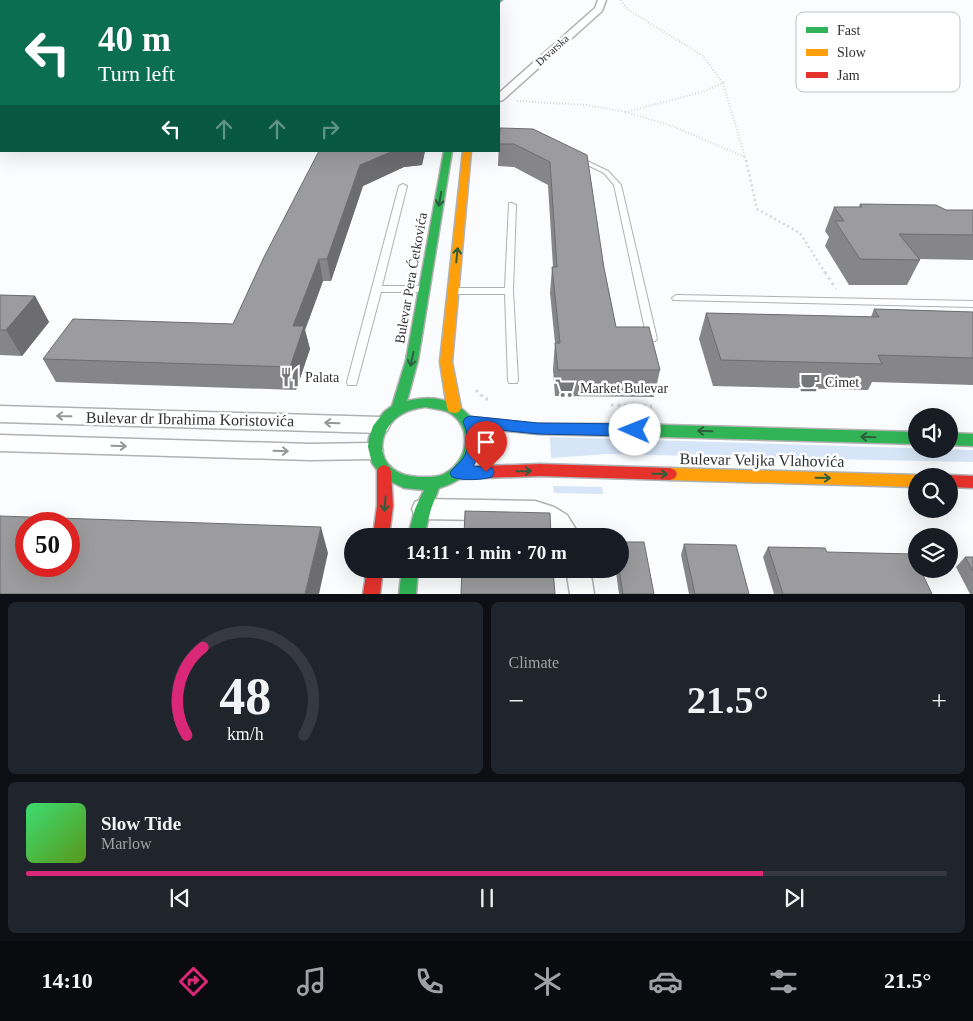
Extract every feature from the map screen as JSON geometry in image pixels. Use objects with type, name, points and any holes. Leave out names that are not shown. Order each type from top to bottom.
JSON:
[{"type":"main road","name":"Bulevar Pera Ćetkovića","points":[[398,409],[412,360],[448,152]]},
{"type":"main road","points":[[454,408],[446,362],[468,152]]},
{"type":"main road","points":[[426,402],[440,403],[454,408],[470,422],[475,437],[473,454],[458,473],[434,483],[420,485],[406,483],[394,478],[379,465],[373,451],[374,437],[380,425],[398,409],[426,402]]},
{"type":"main road","name":"Bulevar Veljka Vlahovića","points":[[470,422],[538,429],[693,430],[908,438]]},
{"type":"main road","points":[[958,439],[973,440]]},
{"type":"main road","name":"Bulevar Veljka Vlahovića","points":[[458,473],[540,470],[908,480]]},
{"type":"main road","points":[[382,528],[385,506],[384,471]]},
{"type":"main road","points":[[958,481],[973,482]]},
{"type":"main road","points":[[418,528],[423,509],[434,483]]},
{"type":"main road","points":[[371,594],[374,578]]},
{"type":"main road","points":[[406,594],[409,578]]},
{"type":"street","name":"Drvarska","points":[[500,97],[599,9],[602,0]]},
{"type":"street","name":"Bulevar dr Ibrahima Koristovića","points":[[0,414],[380,425]]},
{"type":"street","name":"Bulevar dr Ibrahima Koristovića","points":[[0,443],[310,452],[373,451]]},
{"type":"street","points":[[423,509],[535,511],[551,515],[565,528]]},
{"type":"street","points":[[579,578],[582,594]]},
{"type":"lane","points":[[572,156],[606,172],[617,185],[653,343]]},
{"type":"lane","points":[[352,382],[403,186]]},
{"type":"lane","points":[[512,205],[509,291],[513,380]]},
{"type":"lane","points":[[377,289],[425,289]]},
{"type":"lane","points":[[454,290],[509,291]]},
{"type":"lane","points":[[676,298],[973,304]]},
{"type":"path","points":[[621,0],[627,9],[703,56],[723,84],[745,158],[757,209],[800,233],[845,302]]},
{"type":"path","points":[[626,112],[702,92],[723,84]]},
{"type":"path","points":[[516,101],[582,105],[626,112],[684,131],[745,158]]},
{"type":"path","points":[[474,388],[484,398],[492,401]]},
{"type":"path","points":[[607,406],[652,406]]},
{"type":"shaded area","points":[[550,437],[908,448],[908,458],[958,458],[958,450],[973,450],[973,462],[607,454],[551,458]]},
{"type":"shaded area","points":[[553,486],[602,487],[603,494],[554,493]]},
{"type":"building","points":[[500,128],[533,129],[587,155],[604,268],[616,327],[649,327],[660,370],[558,370],[555,343],[560,343],[552,267],[557,267],[550,162],[514,144],[500,144]]},
{"type":"building","points":[[318,152],[391,152],[360,165],[327,259],[319,259],[293,326],[304,326],[290,367],[43,359],[73,319],[233,324],[264,257]]},
{"type":"building","points":[[860,204],[936,205],[946,210],[973,210],[973,235],[899,234],[920,260],[860,259],[835,221],[844,221],[834,207],[862,207]]},
{"type":"building","points":[[0,295],[35,296],[6,330],[0,330]]},
{"type":"building","points":[[874,309],[973,312],[973,358],[878,355],[882,364],[721,360],[706,313],[879,317]]},
{"type":"building","points":[[465,511],[550,513],[551,528],[464,528]]},
{"type":"building","points":[[0,516],[15,517],[15,577],[80,577],[80,519],[321,527],[305,594],[0,594]]},
{"type":"building","points":[[629,542],[644,542],[654,594],[623,594],[620,578],[629,578]]},
{"type":"building","points":[[684,544],[736,545],[749,594],[695,594]]},
{"type":"building","points":[[768,547],[825,548],[827,552],[908,554],[908,578],[924,578],[932,594],[783,594]]},
{"type":"building","points":[[965,557],[973,557],[973,571]]},
{"type":"building","points":[[462,578],[554,578],[555,594],[461,594]]},
{"type":"traffic: fast","points":[[398,409],[412,360],[448,152]]},
{"type":"traffic: fast","points":[[426,402],[452,408],[462,415],[472,433],[471,453],[459,471],[446,480],[425,483],[408,482],[392,477],[379,463],[376,455],[375,447],[378,430],[383,422],[397,410],[426,402]]},
{"type":"traffic: fast","points":[[630,430],[908,438]]},
{"type":"traffic: fast","points":[[958,439],[973,440]]},
{"type":"traffic: fast","points":[[418,528],[423,509],[434,483]]},
{"type":"traffic: fast","points":[[407,594],[409,578]]},
{"type":"traffic: slow","points":[[454,408],[446,362],[467,152]]},
{"type":"traffic: slow","points":[[670,474],[908,481]]},
{"type":"traffic: jam","points":[[470,422],[538,429],[630,430]]},
{"type":"traffic: jam","points":[[458,473],[540,470],[670,474]]},
{"type":"traffic: jam","points":[[382,528],[385,506],[384,471]]},
{"type":"traffic: jam","points":[[958,481],[973,482]]},
{"type":"traffic: jam","points":[[371,594],[374,578]]},
{"type":"place","name":"Palata","points":[[290,377]]},
{"type":"place","name":"Cimet","points":[[810,382]]},
{"type":"place","name":"Market Bulevar","points":[[565,388]]},
{"type":"route","points":[[486,472],[458,473],[473,454],[476,442],[470,422],[538,429],[635,430]]}]
